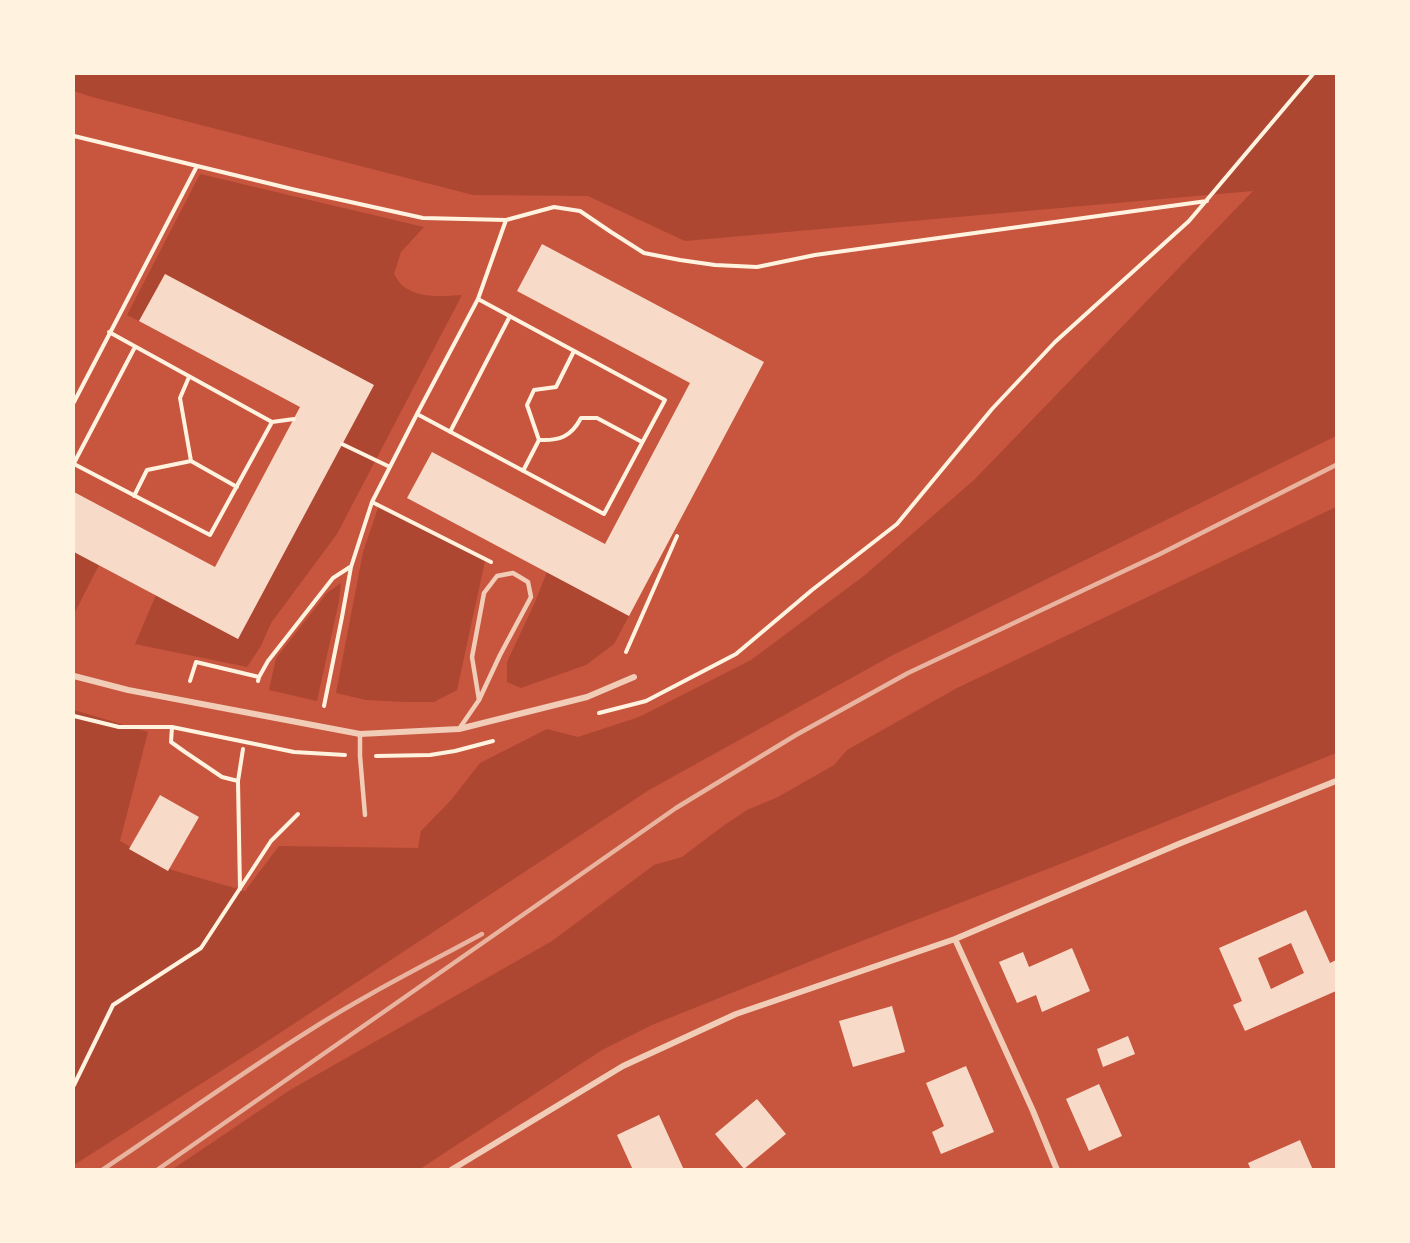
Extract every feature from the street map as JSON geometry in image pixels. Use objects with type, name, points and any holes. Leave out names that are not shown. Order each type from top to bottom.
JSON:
[{"type":"street","points":[[74,676],[128,690],[360,734],[459,729],[587,697],[634,677]]},
{"type":"street","points":[[451,1170],[623,1066],[736,1014],[955,939],[1181,843],[1336,781]]},
{"type":"street","points":[[955,939],[1034,1111],[1057,1170]]},
{"type":"lane","points":[[459,729],[479,700],[531,597],[528,582],[513,573],[497,576],[484,593],[472,657],[479,700]]},
{"type":"lane","points":[[360,734],[365,815]]},
{"type":"path","points":[[590,716],[646,701],[736,654],[812,590],[897,524],[992,409],[1055,342],[1190,221],[1313,74]]},
{"type":"path","points":[[74,136],[423,218],[506,219],[554,207],[580,210],[644,253],[715,265],[757,267],[815,255],[1207,201]]},
{"type":"path","points":[[74,402],[75,394],[197,166]]},
{"type":"path","points":[[324,706],[351,567],[372,502],[478,299],[506,219]]},
{"type":"path","points":[[417,414],[604,514],[665,400],[478,299]]},
{"type":"path","points":[[450,432],[510,316]]},
{"type":"path","points":[[109,332],[272,422],[294,419]]},
{"type":"path","points":[[135,347],[74,464],[210,535],[272,422]]},
{"type":"path","points":[[523,471],[539,440],[527,405],[534,390],[556,387],[574,351]]},
{"type":"path","points":[[189,377],[180,398],[191,461]]},
{"type":"path","points":[[539,440],[554,441],[576,429],[581,418],[597,418],[642,442]]},
{"type":"path","points":[[342,444],[390,467]]},
{"type":"path","points":[[134,496],[147,470],[191,461],[237,487]]},
{"type":"path","points":[[372,502],[513,573]]},
{"type":"path","points":[[626,652],[677,536]]},
{"type":"path","points":[[190,681],[196,662],[258,679],[268,661],[333,578],[351,567]]},
{"type":"path","points":[[74,716],[119,727],[172,728],[294,752],[360,756],[430,755],[500,739]]},
{"type":"path","points":[[172,728],[171,742],[222,777],[238,781]]},
{"type":"path","points":[[240,890],[238,781],[243,748]]},
{"type":"path","points":[[74,1085],[113,1005],[201,948],[271,841],[298,814]]},
{"type":"shaded area","points":[[74,74],[1336,74],[1336,436],[891,656],[649,790],[257,1048],[74,1165],[74,710],[148,732],[120,841],[172,870],[245,891],[279,846],[418,848],[421,831],[451,800],[480,763],[547,729],[578,737],[639,717],[751,660],[865,575],[975,479],[1253,191],[685,241],[588,196],[473,195],[92,97],[74,91]]},
{"type":"shaded area","points":[[200,174],[424,227],[401,252],[394,274],[403,286],[416,293],[431,296],[462,295],[337,534],[271,623],[261,646],[247,667],[135,644],[156,595],[238,639],[373,385],[165,274],[139,321],[127,315]]},
{"type":"shaded area","points":[[379,505],[485,561],[457,690],[434,702],[366,700],[336,693],[363,552]]},
{"type":"shaded area","points":[[1336,507],[1336,753],[652,1025],[602,1050],[420,1169],[173,1169],[290,1090],[552,941],[654,865],[682,857],[747,810],[778,797],[834,765],[847,750],[957,688]]},
{"type":"shaded area","points":[[74,552],[99,565],[74,614]]},
{"type":"shaded area","points":[[547,572],[629,616],[614,644],[586,665],[521,688],[507,682],[507,662]]},
{"type":"shaded area","points":[[341,583],[317,701],[269,690],[276,658],[327,593]]},
{"type":"building","points":[[542,244],[764,362],[629,616],[407,498],[432,452],[605,544],[690,383],[517,291]]},
{"type":"building","points":[[165,274],[374,385],[238,639],[74,552],[74,492],[215,567],[300,407],[139,321]]},
{"type":"building","points":[[160,795],[199,817],[168,871],[129,849]]},
{"type":"building","points":[[1306,910],[1330,963],[1336,960],[1336,991],[1245,1031],[1233,1005],[1242,1001],[1219,948]],"holes":[[[1291,943],[1304,973],[1271,989],[1258,958]]]},
{"type":"building","points":[[1072,948],[1090,991],[1042,1012],[1036,995],[1017,1003],[999,962],[1023,952],[1029,967]]},
{"type":"building","points":[[892,1006],[905,1052],[853,1067],[839,1021]]},
{"type":"building","points":[[1128,1036],[1135,1054],[1103,1067],[1097,1049]]},
{"type":"building","points":[[966,1066],[994,1132],[941,1154],[932,1132],[944,1126],[926,1083]]},
{"type":"building","points":[[1099,1084],[1122,1136],[1089,1151],[1066,1099]]},
{"type":"building","points":[[757,1099],[786,1134],[744,1169],[715,1134]]},
{"type":"building","points":[[659,1115],[684,1170],[633,1170],[617,1135]]},
{"type":"building","points":[[1300,1140],[1313,1170],[1251,1170],[1248,1163]]},
{"type":"railway","points":[[157,1170],[676,808],[796,735],[908,673],[1160,554],[1336,465]]},
{"type":"railway","points":[[102,1170],[328,1019],[482,934]]}]
